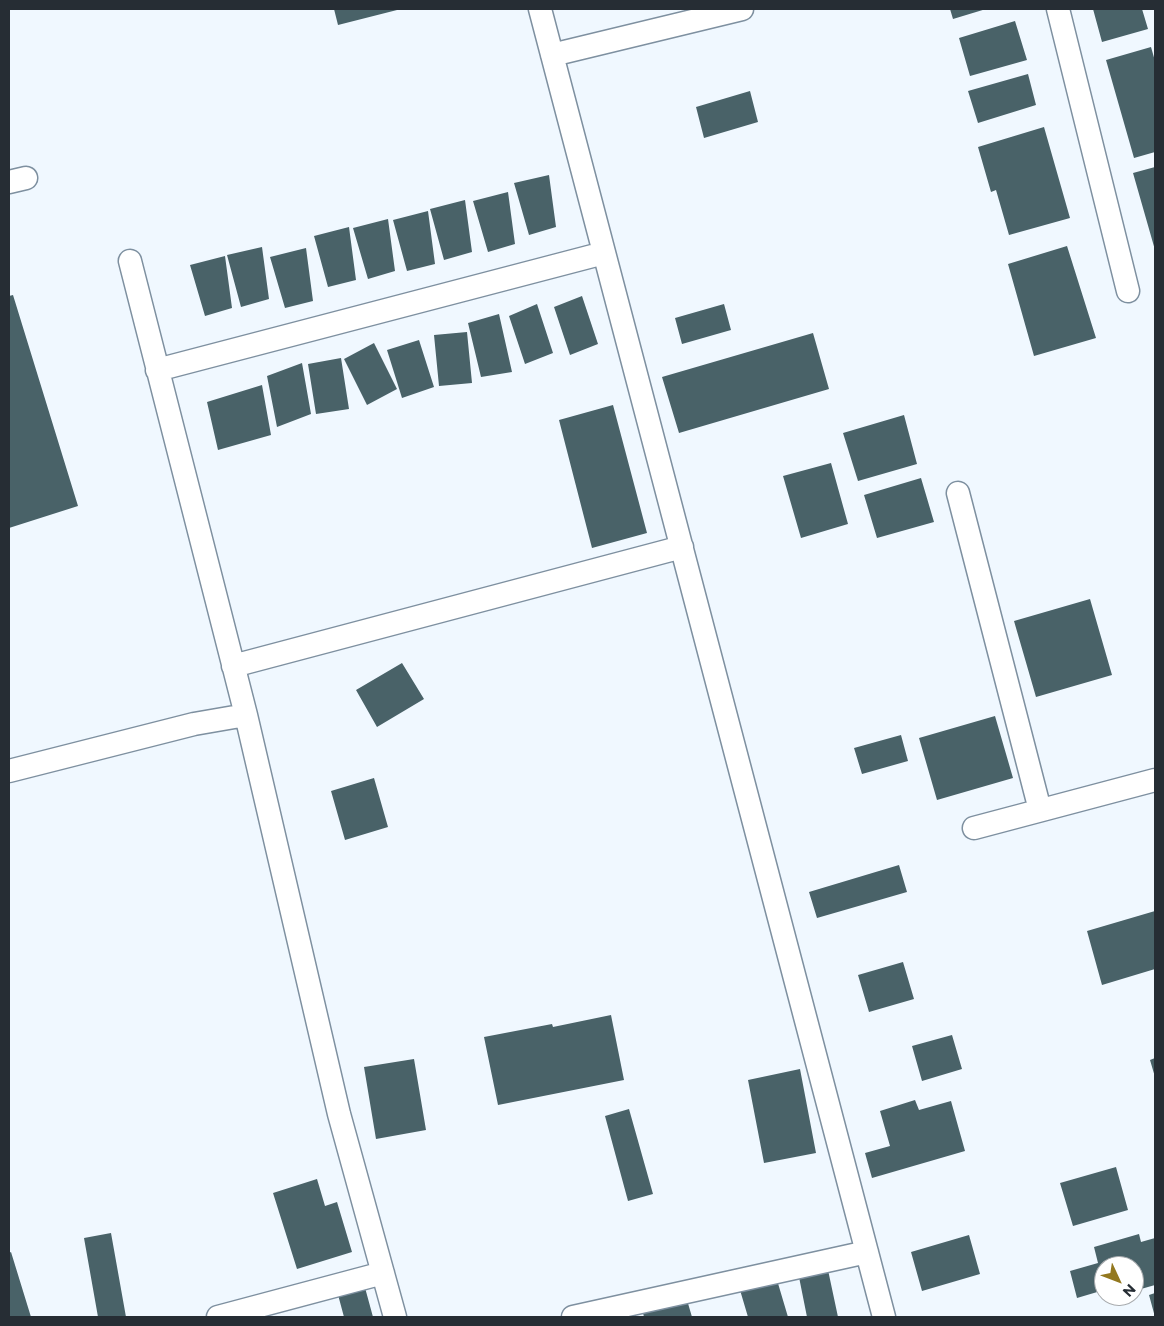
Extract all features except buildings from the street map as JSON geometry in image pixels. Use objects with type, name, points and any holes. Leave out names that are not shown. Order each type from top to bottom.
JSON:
[{"type":"street","points":[[540,9],[884,1317]]},
{"type":"street","points":[[552,55],[742,9]]},
{"type":"street","points":[[1058,9],[1128,291]]},
{"type":"street","points":[[157,370],[604,253]]},
{"type":"street","points":[[130,261],[246,715],[339,1114],[395,1317]]},
{"type":"street","points":[[958,493],[1040,810]]},
{"type":"street","points":[[233,666],[682,548]]},
{"type":"street","points":[[9,771],[194,724],[246,715]]},
{"type":"street","points":[[974,828],[1155,780]]},
{"type":"street","points":[[573,1317],[867,1252]]},
{"type":"street","points":[[218,1317],[383,1273]]}]
